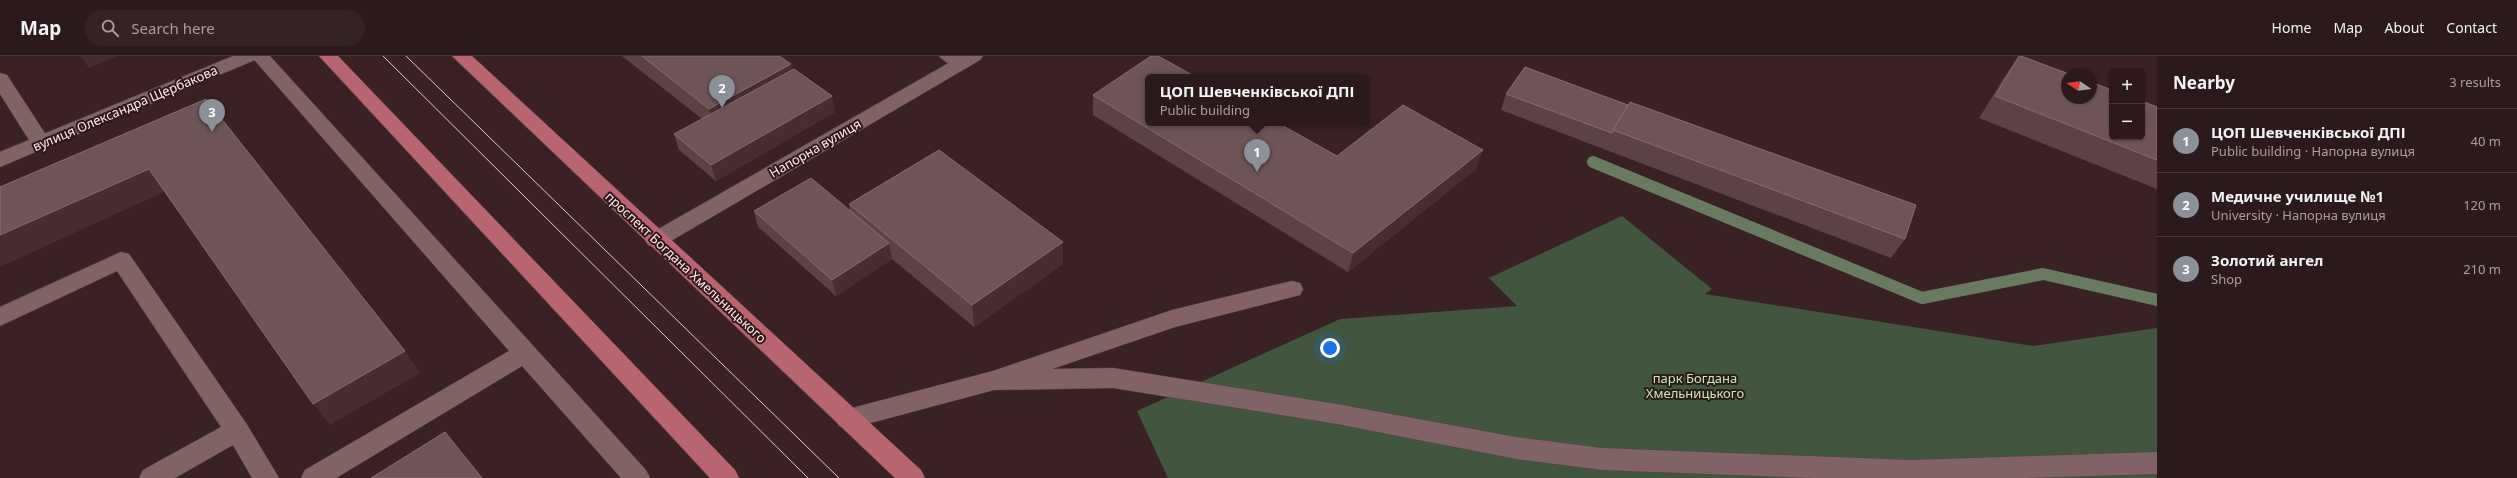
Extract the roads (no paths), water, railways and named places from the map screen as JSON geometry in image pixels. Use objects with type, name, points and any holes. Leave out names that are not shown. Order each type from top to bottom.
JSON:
[{"type":"main road","points":[[328,56],[724,478]]},
{"type":"main road","name":"проспект Богдана Хмельницького","points":[[461,56],[912,478]]},
{"type":"street","name":"вулиця Олександра Щербакова","points":[[0,160],[249,56]]},
{"type":"street","points":[[260,56],[637,478]]},
{"type":"street","name":"Напорна вулиця","points":[[656,240],[961,59]]},
{"type":"street","points":[[0,79],[41,143]]},
{"type":"street","points":[[0,317],[121,260],[237,430],[266,478]]},
{"type":"street","points":[[848,419],[994,380],[1172,319],[1292,289]]},
{"type":"street","points":[[314,478],[526,352]]},
{"type":"street","points":[[994,380],[1113,378],[1337,414],[1516,448],[1602,459],[1910,471],[2157,463]]},
{"type":"street","points":[[152,478],[237,430]]},
{"type":"waterway","points":[[1593,162],[1922,298],[2043,274],[2157,300]]},
{"type":"tram line","points":[[383,56],[808,478]]},
{"type":"tram line","points":[[406,56],[839,478]]},
{"type":"place","name":"Медичне училище №1","points":[[722,108]]},
{"type":"place","name":"Золотий ангел","points":[[212,132]]},
{"type":"place","name":"ЦОП Шевченківської ДПІ","points":[[1257,172]]},
{"type":"park label","name":"парк Богдана Хмельницького","points":[[1695,386]]}]
